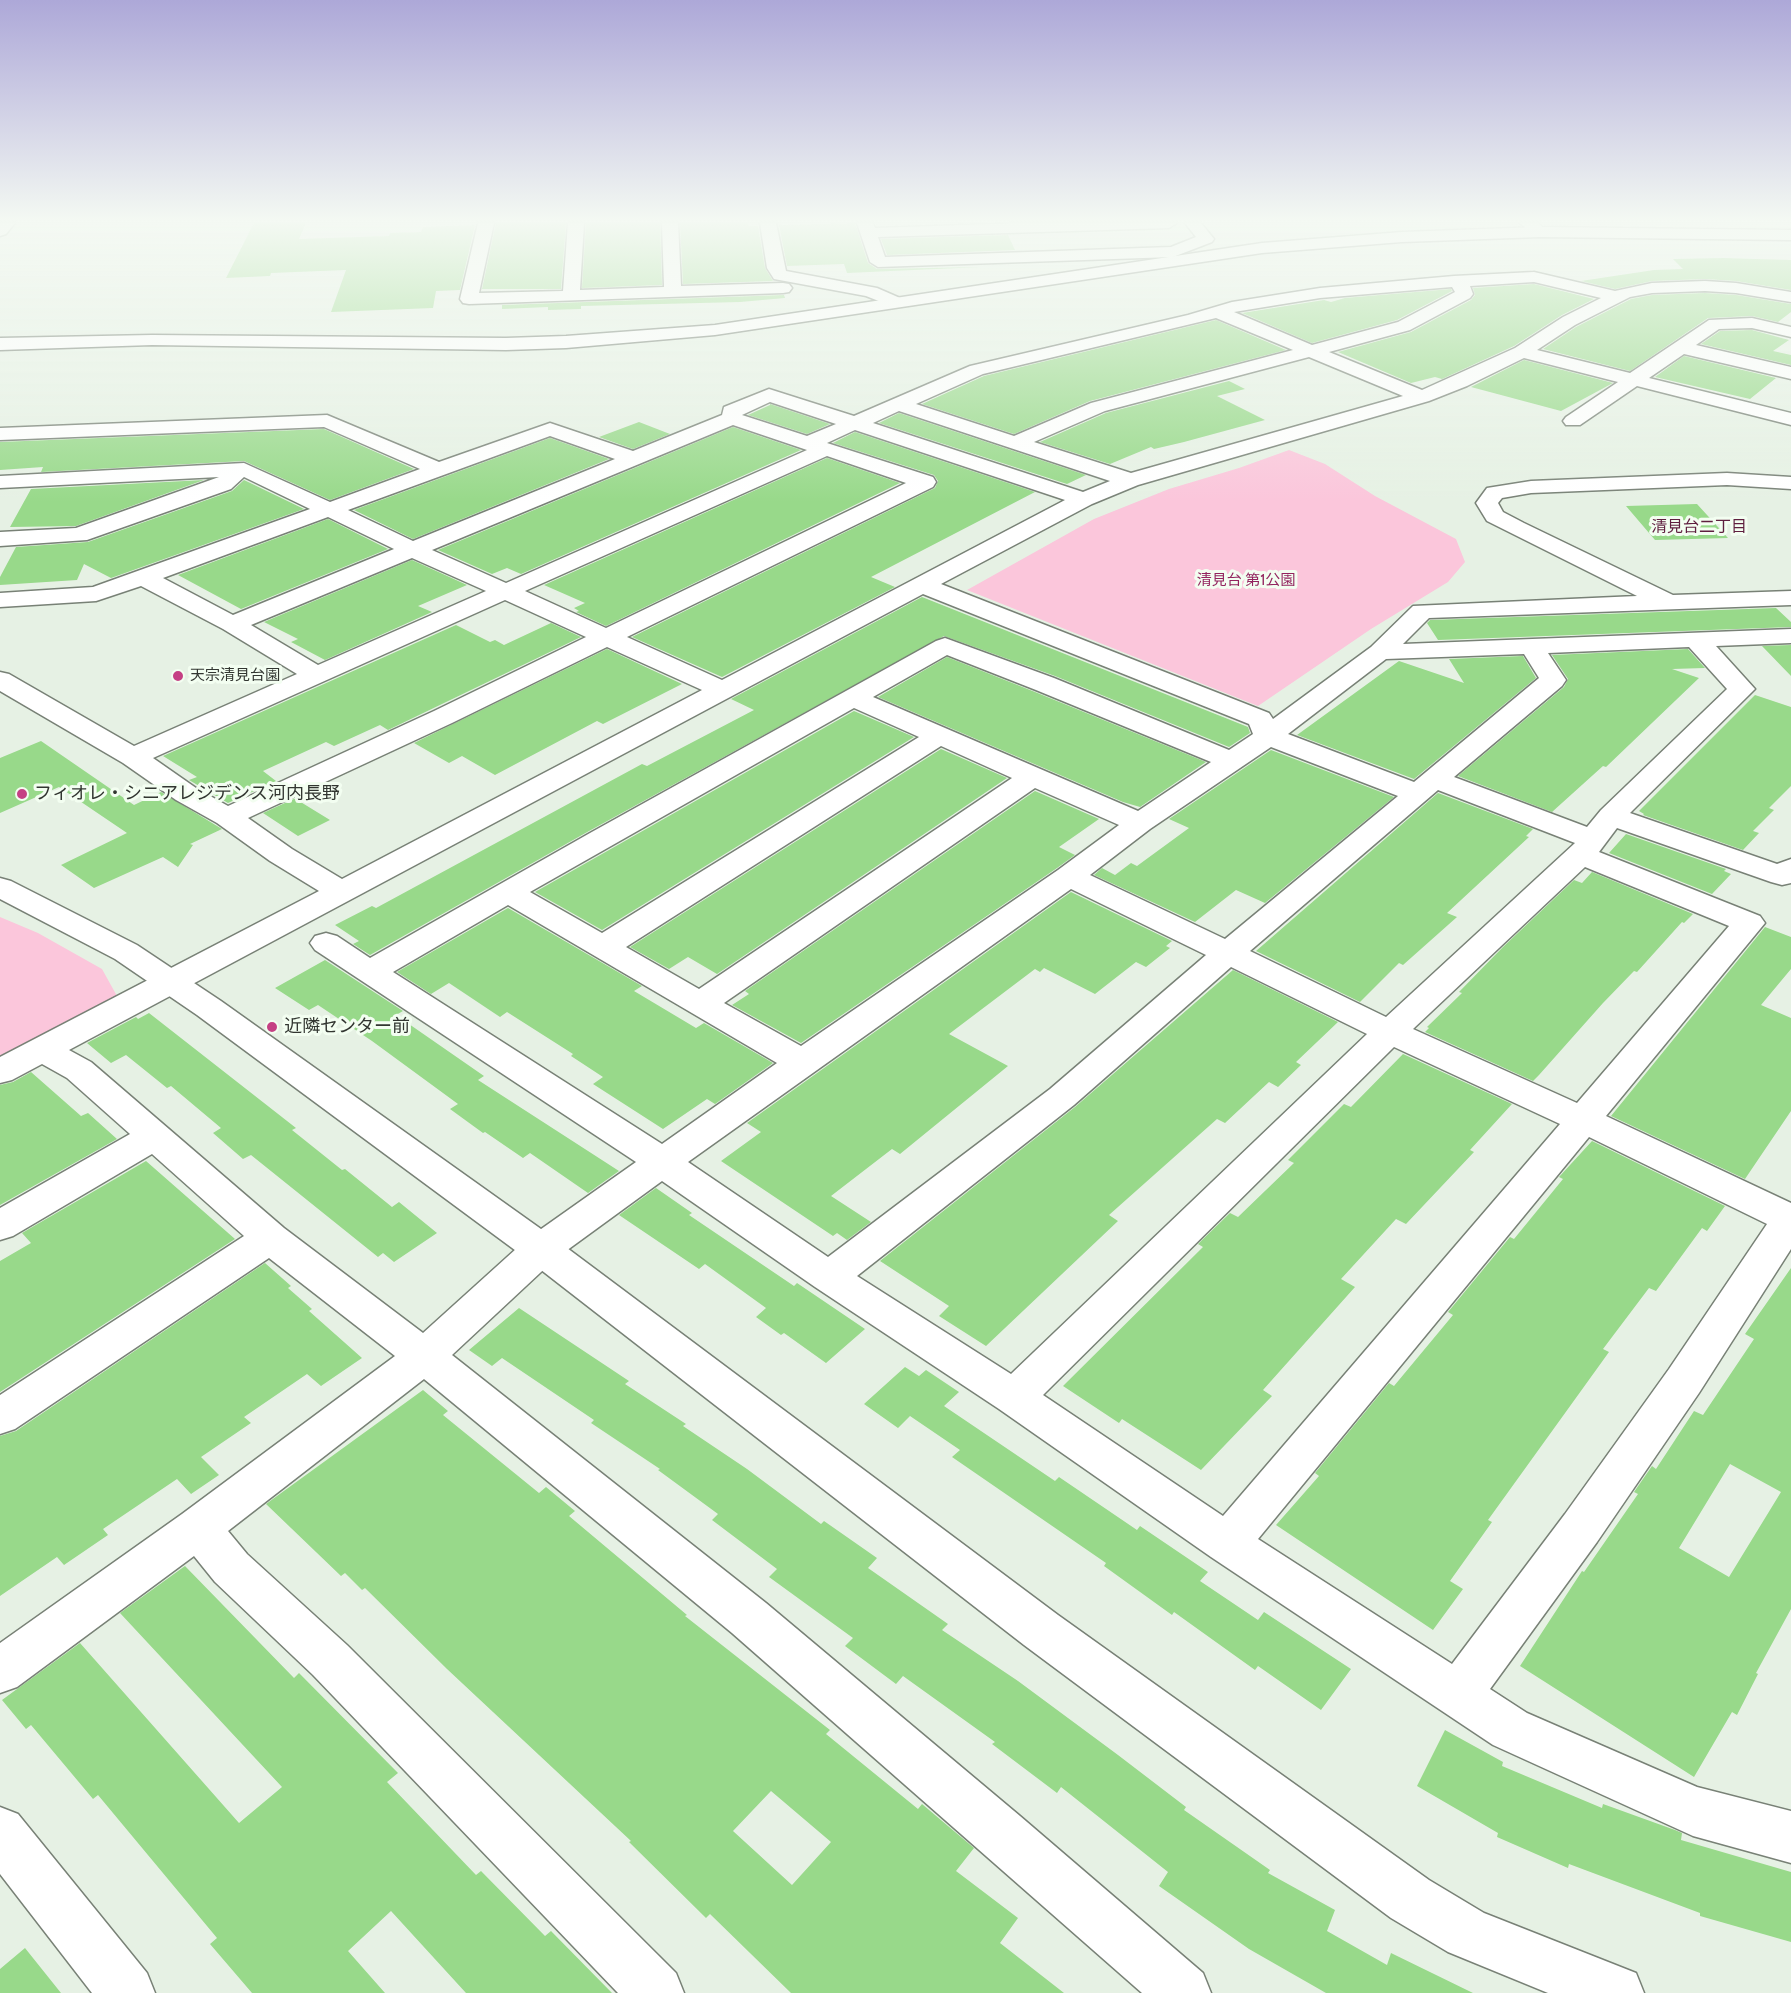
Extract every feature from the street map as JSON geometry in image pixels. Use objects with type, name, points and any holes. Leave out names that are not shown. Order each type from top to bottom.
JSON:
[{"type":"street","points":[[0,344],[141,340],[506,344],[566,342],[715,330],[804,316]]},
{"type":"street","points":[[133,757],[505,591],[818,446],[853,423],[976,370],[1201,316]]},
{"type":"street","points":[[1227,316],[1422,398]]},
{"type":"street","points":[[1017,442],[1098,407],[1312,352],[1404,326],[1423,316]]},
{"type":"street","points":[[0,1072],[170,980],[238,947],[1084,499],[1130,480],[1422,398],[1522,351],[1578,316]]},
{"type":"street","points":[[1573,421],[1715,324],[1752,323],[1791,332]]},
{"type":"street","points":[[1683,348],[1791,373]]},
{"type":"street","points":[[1522,351],[1791,419]]},
{"type":"street","points":[[732,418],[731,411],[769,395],[1084,499]]},
{"type":"street","points":[[897,404],[1130,480]]},
{"type":"street","points":[[227,817],[608,637],[925,482],[732,418],[232,624]]},
{"type":"street","points":[[0,434],[327,421],[437,469]]},
{"type":"street","points":[[0,600],[96,594],[550,429],[633,458]]},
{"type":"street","points":[[0,506],[17,469],[40,432]]},
{"type":"street","points":[[17,469],[244,469],[414,550],[723,690]]},
{"type":"street","points":[[3,544],[79,535],[223,484],[244,469]]},
{"type":"street","points":[[1670,603],[1516,528],[1495,516],[1487,503],[1495,494],[1531,487],[1727,479],[1791,483]]},
{"type":"street","points":[[143,578],[232,624],[318,676]]},
{"type":"street","points":[[921,585],[1260,719],[1268,736],[1426,786],[1586,847],[1749,923],[1227,1543]]},
{"type":"street","points":[[0,1671],[198,1528],[424,1356],[541,1249],[802,1062],[1069,876],[1140,823],[1268,736],[1380,652],[1422,611],[1791,598]]},
{"type":"street","points":[[1380,652],[1791,636]]},
{"type":"street","points":[[1014,1396],[1390,1032],[1586,847],[1611,816],[1742,689],[1697,641]]},
{"type":"street","points":[[369,972],[600,839],[945,646],[1045,684],[1232,761]]},
{"type":"street","points":[[829,1277],[1062,1097],[1553,680],[1532,647]]},
{"type":"street","points":[[0,680],[133,757],[186,794],[227,817],[281,855],[342,892]]},
{"type":"street","points":[[853,698],[1140,823]]},
{"type":"street","points":[[603,947],[939,736]]},
{"type":"street","points":[[701,1003],[1033,776]]},
{"type":"street","points":[[1611,816],[1782,876],[1791,868]]},
{"type":"street","points":[[1069,876],[1390,1032],[1583,1120],[1791,1219],[1684,1381],[1581,1528],[1458,1694]]},
{"type":"street","points":[[0,887],[126,952],[170,980],[541,1249],[1032,1623],[1410,1899],[1467,1933],[1616,1993]]},
{"type":"street","points":[[509,893],[802,1062]]},
{"type":"street","points":[[326,943],[662,1162],[829,1277],[1014,1396],[1227,1543],[1510,1729],[1693,1811],[1788,1830]]},
{"type":"street","points":[[42,1050],[79,1070],[270,1238],[424,1356],[749,1618],[1002,1834],[1167,1990]]},
{"type":"street","points":[[0,1226],[153,1137]]},
{"type":"street","points":[[0,1417],[270,1238]]},
{"type":"street","points":[[198,1528],[231,1568],[330,1660],[656,1993]]},
{"type":"street","points":[[0,1832],[126,1993]]},
{"type":"green space","name":"清見台 第1公園","points":[[1289,450],[1325,464],[1375,496],[1456,539],[1465,562],[1448,582],[1371,629],[1258,706],[967,590],[1094,519],[1169,489]]},
{"type":"green space","points":[[0,917],[38,933],[102,969],[117,996],[0,1057]]},
{"type":"building","points":[[1249,316],[1405,316],[1397,320],[1312,343]]},
{"type":"building","points":[[1441,316],[1560,316],[1514,346],[1442,379],[1435,377],[1411,383],[1338,352],[1411,332]]},
{"type":"building","points":[[1598,316],[1752,316],[1708,318],[1630,371],[1543,349]]},
{"type":"building","points":[[1752,316],[1786,316],[1778,322]]},
{"type":"building","points":[[1216,320],[1286,350],[1090,401],[1014,434],[922,404],[984,376]]},
{"type":"building","points":[[1752,330],[1789,340],[1773,351],[1791,355],[1791,365],[1701,344],[1720,331]]},
{"type":"building","points":[[1684,356],[1776,378],[1750,399],[1655,377]]},
{"type":"building","points":[[1524,360],[1613,383],[1561,411],[1471,387]]},
{"type":"building","points":[[1229,381],[1245,389],[1217,396],[1265,420],[1184,442],[1154,449],[1151,447],[1110,464],[1040,442],[1106,413]]},
{"type":"building","points":[[770,405],[830,424],[807,434],[748,415]]},
{"type":"building","points":[[899,413],[1086,475],[1067,484],[879,423]]},
{"type":"building","points":[[639,422],[670,434],[633,449],[599,437]]},
{"type":"building","points":[[733,427],[801,450],[521,574],[507,568],[492,574],[438,550]]},
{"type":"building","points":[[324,429],[414,469],[330,500],[244,461],[41,472],[43,467],[0,470],[0,442]]},
{"type":"building","points":[[855,432],[1035,492],[871,577],[895,587],[722,677],[632,637],[935,488],[938,481],[934,475],[833,443]]},
{"type":"building","points":[[550,438],[609,459],[413,539],[354,510]]},
{"type":"building","points":[[827,458],[900,483],[606,626],[576,612],[579,611],[574,608],[585,603],[544,585]]},
{"type":"building","points":[[204,480],[76,526],[10,527],[31,489]]},
{"type":"building","points":[[244,480],[304,509],[111,578],[84,564],[77,580],[0,585],[0,577],[16,547],[88,542],[232,491]]},
{"type":"building","points":[[1697,504],[1728,538],[1655,540],[1626,506]]},
{"type":"building","points":[[328,519],[388,549],[241,609],[178,575]]},
{"type":"building","points":[[412,560],[467,585],[418,606],[432,612],[325,660],[291,642],[298,639],[264,622]]},
{"type":"building","points":[[922,597],[1248,727],[1250,733],[1229,747],[1055,676],[944,636],[589,831],[370,955],[353,944],[359,941],[335,925],[372,906],[376,908],[642,764],[647,766],[754,710],[731,699]]},
{"type":"building","points":[[1776,608],[1791,622],[1791,627],[1438,640],[1427,623],[1430,620]]},
{"type":"building","points":[[551,623],[581,637],[388,730],[380,725],[334,746],[326,742],[263,771],[276,781],[228,803],[189,780],[197,777],[163,756],[456,625],[490,642],[495,640],[504,645]]},
{"type":"building","points":[[1791,645],[1791,676],[1762,646]]},
{"type":"building","points":[[607,649],[682,684],[603,724],[597,721],[495,775],[462,756],[449,763],[414,743]]},
{"type":"building","points":[[1688,649],[1705,668],[1672,669],[1699,678],[1606,767],[1603,766],[1552,812],[1458,776],[1564,687],[1568,679],[1552,655]]},
{"type":"building","points":[[1523,656],[1536,678],[1414,779],[1297,735],[1399,661],[1464,683],[1449,659]]},
{"type":"building","points":[[947,657],[1206,762],[1140,807],[1123,802],[878,697]]},
{"type":"building","points":[[1755,695],[1791,707],[1791,786],[1769,808],[1774,810],[1753,831],[1759,833],[1743,850],[1643,815],[1639,811]]},
{"type":"building","points":[[854,711],[914,737],[602,930],[535,892]]},
{"type":"building","points":[[41,741],[134,805],[161,792],[222,829],[190,844],[193,845],[178,867],[163,857],[94,888],[61,865],[127,833],[59,787],[0,813],[0,758]]},
{"type":"building","points":[[941,749],[1007,778],[717,974],[688,957],[669,969],[630,947]]},
{"type":"building","points":[[1271,750],[1394,797],[1265,903],[1236,890],[1195,922],[1094,875],[1102,868],[1115,875],[1131,863],[1137,866],[1189,828],[1169,819]]},
{"type":"building","points":[[1035,791],[1099,819],[1059,847],[1075,855],[1057,868],[801,1043],[732,1005],[749,994],[745,991]]},
{"type":"building","points":[[1438,793],[1533,829],[1526,836],[1529,837],[1447,913],[1457,917],[1403,965],[1399,963],[1360,1002],[1256,951]]},
{"type":"building","points":[[296,798],[330,820],[298,836],[263,813]]},
{"type":"building","points":[[1626,834],[1726,869],[1724,871],[1731,874],[1712,894],[1609,853]]},
{"type":"building","points":[[1592,872],[1693,914],[1684,923],[1682,922],[1637,972],[1634,971],[1603,1003],[1533,1081],[1425,1032],[1429,1028],[1427,1027],[1462,993],[1459,992],[1503,947],[1574,880],[1582,883]]},
{"type":"building","points":[[1071,892],[1172,941],[1166,946],[1170,948],[1146,967],[1136,962],[1095,994],[1044,968],[1040,972],[1035,969],[949,1034],[1008,1066],[900,1154],[892,1149],[831,1196],[871,1222],[847,1240],[837,1233],[833,1236],[721,1161],[761,1132],[747,1123]]},
{"type":"building","points":[[508,908],[642,986],[634,991],[696,1028],[704,1023],[773,1063],[715,1104],[707,1099],[663,1129],[593,1084],[603,1077],[571,1056],[573,1054],[507,1012],[500,1017],[449,983],[431,994],[397,972]]},
{"type":"building","points":[[1765,927],[1791,937],[1791,969],[1761,1005],[1791,1018],[1791,1111],[1745,1179],[1611,1116]]},
{"type":"building","points":[[325,960],[403,1011],[396,1015],[484,1076],[478,1080],[619,1171],[588,1193],[530,1153],[523,1158],[485,1132],[483,1133],[450,1109],[458,1104],[318,1005],[309,1010],[275,988]]},
{"type":"building","points":[[1233,970],[1338,1022],[1296,1062],[1301,1065],[1278,1087],[1269,1082],[1225,1123],[1217,1119],[1109,1215],[1118,1221],[986,1346],[939,1316],[949,1306],[880,1261],[1075,1107]]},
{"type":"building","points":[[149,1013],[296,1128],[292,1130],[342,1170],[345,1169],[392,1207],[399,1202],[437,1233],[394,1262],[383,1253],[378,1257],[251,1155],[243,1159],[213,1133],[221,1128],[171,1086],[167,1088],[126,1055],[111,1063],[87,1043],[136,1017],[138,1019]]},
{"type":"building","points":[[1403,1054],[1512,1104],[1470,1150],[1474,1152],[1406,1224],[1396,1219],[1341,1279],[1355,1287],[1263,1390],[1272,1396],[1201,1470],[1122,1419],[1119,1423],[1063,1386],[1203,1247],[1198,1244],[1230,1213],[1238,1217],[1294,1163],[1288,1160],[1344,1104],[1351,1107]]},
{"type":"building","points":[[31,1072],[81,1116],[88,1113],[117,1139],[0,1205],[0,1085],[13,1082]]},
{"type":"building","points":[[1592,1141],[1725,1206],[1707,1231],[1702,1228],[1656,1291],[1649,1288],[1603,1349],[1609,1352],[1488,1520],[1492,1522],[1450,1581],[1463,1589],[1433,1630],[1276,1525],[1319,1476],[1315,1473],[1389,1383],[1394,1386],[1453,1315],[1448,1312],[1510,1237],[1514,1239],[1563,1179],[1559,1177]]},
{"type":"building","points":[[146,1161],[235,1239],[0,1392],[0,1261],[31,1243],[22,1233]]},
{"type":"building","points":[[656,1188],[692,1213],[689,1215],[794,1286],[797,1283],[865,1329],[826,1363],[784,1333],[781,1335],[756,1317],[766,1308],[705,1264],[699,1269],[619,1215]]},
{"type":"building","points":[[265,1263],[291,1286],[288,1288],[312,1309],[309,1311],[362,1358],[321,1386],[307,1374],[244,1417],[251,1423],[201,1457],[219,1475],[191,1494],[177,1479],[103,1529],[108,1535],[64,1565],[57,1557],[0,1596],[0,1436],[16,1431]]},
{"type":"building","points":[[1791,1268],[1791,1609],[1756,1673],[1758,1674],[1737,1715],[1732,1712],[1694,1777],[1520,1666],[1582,1571],[1584,1572],[1638,1494],[1634,1492],[1652,1466],[1656,1469],[1694,1411],[1703,1415],[1754,1339],[1745,1334]],"holes":[[[1730,1464],[1781,1492],[1729,1577],[1679,1548]]]},
{"type":"building","points":[[519,1308],[629,1381],[625,1384],[686,1424],[683,1426],[747,1469],[821,1524],[824,1521],[877,1558],[868,1568],[948,1624],[942,1630],[1018,1681],[1118,1755],[1186,1807],[1184,1810],[1270,1870],[1268,1873],[1335,1910],[1327,1931],[1387,1965],[1391,1953],[1473,1993],[1326,1993],[1249,1949],[1159,1886],[1168,1872],[1061,1787],[1057,1793],[992,1744],[995,1742],[903,1676],[896,1684],[845,1646],[853,1638],[769,1577],[777,1569],[712,1520],[718,1514],[658,1470],[660,1469],[591,1423],[594,1420],[502,1358],[492,1366],[469,1350]]},
{"type":"building","points":[[905,1367],[919,1376],[926,1370],[959,1392],[944,1406],[1055,1481],[1059,1477],[1137,1530],[1140,1526],[1208,1572],[1200,1581],[1258,1620],[1264,1612],[1351,1669],[1321,1710],[1258,1666],[1255,1670],[1174,1612],[1172,1615],[1104,1566],[1106,1563],[952,1457],[960,1450],[910,1416],[898,1428],[864,1404]]},
{"type":"building","points":[[423,1390],[448,1411],[443,1415],[539,1493],[546,1487],[575,1511],[569,1516],[687,1615],[685,1616],[830,1730],[826,1734],[918,1809],[922,1804],[974,1848],[956,1871],[1018,1918],[1000,1943],[1064,1993],[791,1993],[710,1914],[706,1918],[629,1842],[631,1841],[447,1669],[365,1588],[362,1590],[345,1573],[341,1576],[266,1504]],"holes":[[[771,1791],[831,1842],[792,1885],[733,1831]]]},
{"type":"building","points":[[185,1566],[294,1678],[299,1673],[398,1773],[387,1782],[476,1875],[481,1871],[545,1936],[551,1931],[612,1993],[466,1993],[391,1911],[348,1951],[385,1993],[252,1993],[210,1944],[217,1938],[98,1795],[93,1799],[31,1725],[26,1729],[2,1700],[80,1643],[239,1823],[282,1787],[120,1613]]},
{"type":"building","points":[[1445,1730],[1503,1762],[1502,1766],[1602,1808],[1603,1804],[1675,1830],[1682,1833],[1681,1840],[1791,1872],[1791,1942],[1700,1916],[1700,1913],[1569,1864],[1568,1868],[1497,1837],[1498,1833],[1417,1786]]},
{"type":"building","points":[[25,1948],[61,1993],[0,1993],[0,1969]]},
{"type":"place","name":"天宗清見台園","points":[[178,676]]},
{"type":"place","name":"フィオレ・シニアレジデンス河内長野","points":[[22,794]]},
{"type":"place","name":"近隣センター前","points":[[272,1027]]},
{"type":"district","name":"清見台二丁目","points":[[1699,527]]}]
